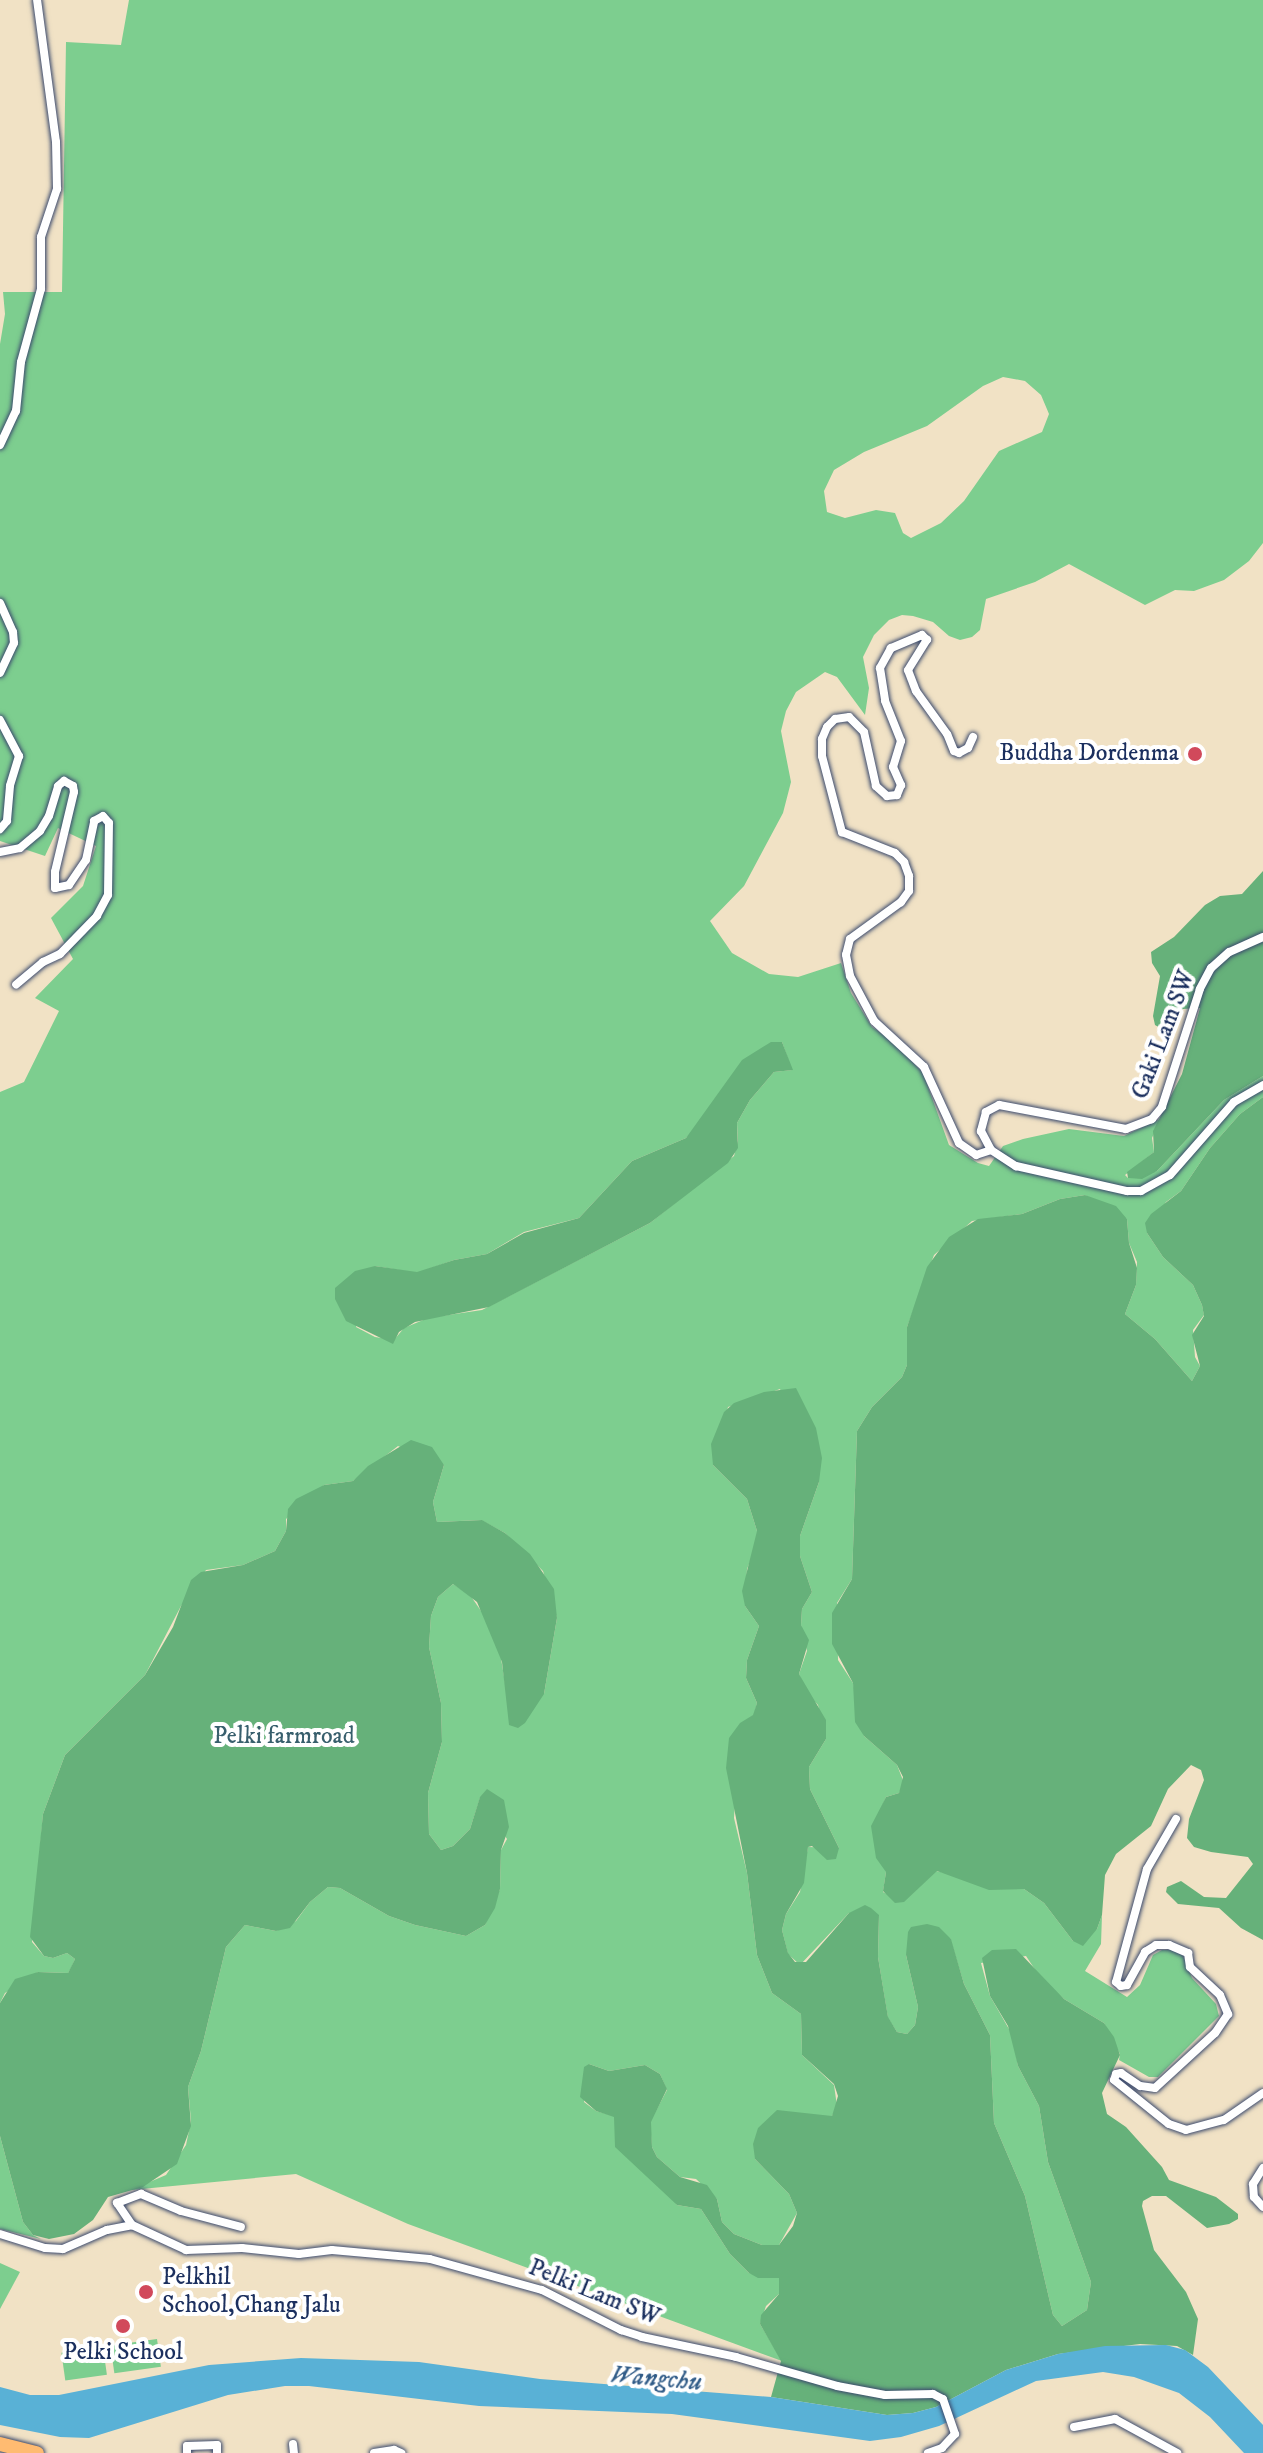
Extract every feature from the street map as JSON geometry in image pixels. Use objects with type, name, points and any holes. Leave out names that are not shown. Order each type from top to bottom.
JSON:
[{"type":"highway","points":[[0,2444],[37,2453]]},
{"type":"street","points":[[0,445],[16,411],[21,362],[41,289],[41,237],[57,189],[56,142],[37,0]]},
{"type":"street","points":[[0,603],[13,632],[14,643],[0,673]]},
{"type":"street","points":[[973,737],[968,748],[959,753],[954,751],[947,734],[916,691],[908,670],[927,640],[922,635],[891,648],[880,668],[885,701],[901,741],[893,767],[901,785],[897,795],[887,796],[876,786],[864,732],[849,717],[835,719],[822,739],[822,756],[842,832],[895,853],[904,862],[909,876],[909,891],[901,902],[850,939],[846,955],[850,976],[874,1021],[924,1067],[959,1143],[976,1155],[991,1150],[1002,1159],[1029,1171],[1127,1191],[1145,1190],[1170,1175],[1234,1102],[1263,1085]]},
{"type":"street","points":[[0,720],[19,756],[10,786],[7,821],[0,829]]},
{"type":"street","points":[[0,852],[20,848],[40,831],[49,816],[58,786],[64,781],[73,786],[74,792],[55,872],[55,888],[69,885],[86,860],[94,821],[100,816],[109,823],[108,895],[97,916],[60,954],[43,962],[16,985]]},
{"type":"street","name":"Gaki Lam SW","points":[[991,1150],[981,1124],[986,1112],[999,1105],[1126,1129],[1152,1119],[1162,1107],[1200,989],[1211,968],[1229,952],[1263,937]]},
{"type":"street","points":[[1176,1819],[1147,1869],[1116,1982],[1121,1986],[1127,1985],[1145,1952],[1156,1945],[1169,1945],[1188,1953],[1190,1967],[1220,1995],[1228,2014],[1215,2033],[1155,2088],[1140,2086],[1121,2073],[1116,2074],[1114,2080],[1169,2124],[1186,2130],[1224,2120],[1263,2093]]},
{"type":"street","points":[[1263,2168],[1253,2184],[1254,2197],[1263,2207]]},
{"type":"street","points":[[0,2234],[35,2246],[63,2249],[107,2230],[132,2225],[117,2203],[141,2194],[181,2211],[241,2227]]},
{"type":"street","name":"Pelki Lam SW","points":[[132,2225],[186,2250],[242,2248],[299,2254],[332,2250],[430,2259],[542,2290],[621,2330],[642,2337],[736,2357],[837,2386],[885,2395],[933,2394],[943,2399],[954,2428],[950,2441],[928,2453]]},
{"type":"street","points":[[1074,2427],[1115,2419],[1177,2453]]},
{"type":"street","points":[[187,2453],[187,2446],[217,2445],[217,2453]]},
{"type":"street","points":[[374,2453],[394,2450],[401,2453]]},
{"type":"green space","points":[[129,0],[1263,0],[1263,543],[1249,561],[1224,580],[1194,591],[1175,590],[1145,605],[1069,564],[1035,582],[986,599],[980,630],[972,637],[960,640],[949,636],[933,622],[913,616],[902,615],[889,620],[874,635],[863,657],[869,688],[865,715],[837,677],[825,672],[796,692],[786,711],[781,731],[791,782],[783,813],[744,886],[710,921],[732,953],[769,974],[798,977],[841,963],[851,993],[872,1027],[891,1040],[923,1073],[949,1145],[978,1163],[989,1166],[1003,1146],[1023,1139],[1069,1129],[1124,1136],[1160,1119],[1152,1138],[1154,1152],[1125,1175],[1128,1178],[1157,1171],[1224,1100],[1263,1076],[1263,1097],[1240,1114],[1210,1148],[1181,1191],[1166,1202],[1147,1233],[1163,1257],[1193,1285],[1202,1305],[1204,1315],[1193,1330],[1195,1357],[1200,1366],[1192,1381],[1155,1339],[1125,1314],[1136,1285],[1137,1262],[1129,1243],[1127,1219],[1085,1195],[1060,1199],[1022,1214],[972,1221],[934,1255],[907,1327],[907,1365],[902,1377],[872,1407],[857,1431],[852,1579],[837,1603],[838,1660],[853,1683],[864,1736],[897,1765],[904,1783],[899,1793],[886,1797],[879,1813],[886,1872],[883,1892],[903,1902],[936,1871],[1024,1889],[1044,1903],[1073,1941],[1097,1929],[1102,1915],[1101,1944],[1085,1971],[1127,1997],[1140,1985],[1153,1955],[1162,1950],[1175,1950],[1183,1956],[1192,1978],[1216,2004],[1219,2016],[1158,2077],[1149,2077],[1119,2060],[1120,2054],[1104,2023],[1064,1999],[1042,1980],[1026,1956],[981,1963],[990,1996],[1013,2036],[1018,2066],[1039,2106],[1048,2162],[1091,2282],[1087,2310],[1062,2326],[1053,2315],[1025,2196],[994,2123],[990,2035],[964,1984],[950,1938],[906,1955],[918,2007],[915,2025],[907,2034],[897,2032],[888,2018],[878,1957],[879,1916],[849,1913],[800,1965],[788,1954],[782,1930],[786,1914],[800,1892],[808,1847],[839,1848],[810,1789],[809,1767],[826,1739],[818,1705],[807,1693],[799,1674],[807,1651],[801,1625],[802,1609],[812,1592],[800,1556],[800,1536],[819,1482],[780,1389],[728,1407],[713,1465],[747,1499],[757,1531],[757,1544],[747,1569],[745,1606],[759,1626],[747,1660],[746,1678],[757,1703],[754,1715],[740,1724],[734,1818],[747,1873],[757,1955],[772,1993],[801,2014],[802,2055],[834,2085],[837,2106],[832,2116],[815,2116],[755,2159],[789,2194],[797,2213],[779,2245],[762,2245],[734,2234],[722,2222],[717,2199],[696,2179],[680,2177],[657,2157],[652,2147],[650,2122],[667,2090],[660,2074],[645,2065],[609,2071],[589,2064],[584,2102],[596,2111],[614,2116],[677,2205],[701,2209],[730,2254],[749,2273],[779,2278],[779,2294],[766,2306],[760,2324],[782,2361],[408,2224],[296,2174],[131,2190],[166,2175],[186,2145],[191,2121],[188,2087],[201,2051],[226,1947],[245,1925],[276,1931],[296,1921],[310,1902],[328,1887],[340,1888],[389,1916],[415,1925],[466,1936],[485,1925],[500,1889],[501,1850],[507,1839],[480,1798],[470,1829],[453,1846],[441,1850],[429,1834],[428,1793],[442,1742],[441,1703],[429,1647],[431,1616],[438,1597],[453,1584],[470,1595],[488,1621],[500,1652],[505,1683],[544,1694],[557,1618],[543,1571],[505,1533],[481,1520],[437,1522],[433,1502],[444,1465],[398,1446],[353,1481],[324,1485],[286,1519],[286,1531],[275,1551],[243,1565],[206,1570],[181,1606],[145,1675],[65,1755],[43,1814],[32,1942],[44,1956],[53,1958],[67,1953],[75,1959],[71,1968],[68,1973],[38,1972],[5,1993],[0,2003],[0,1092],[24,1082],[59,1011],[35,998],[73,959],[51,918],[83,886],[96,846],[58,828],[45,856],[0,841],[0,344],[5,314],[3,292],[62,292],[66,42],[121,45]],"holes":[[[1003,377],[1025,381],[1041,395],[1049,414],[1042,432],[999,451],[964,501],[941,523],[911,538],[903,533],[895,513],[876,510],[845,518],[827,512],[824,491],[834,470],[864,452],[927,426],[983,386]],[[782,1042],[792,1070],[774,1072],[750,1100],[737,1123],[738,1141],[734,1156],[650,1223],[482,1310],[428,1318],[404,1328],[394,1340],[375,1337],[356,1327],[375,1266],[417,1273],[454,1260],[487,1254],[524,1232],[579,1218],[632,1161],[686,1138]]]},
{"type":"green space","points":[[1263,871],[1263,1076],[1224,1100],[1157,1171],[1142,1179],[1128,1178],[1127,1172],[1154,1152],[1153,1131],[1182,1074],[1200,1008],[1183,1009],[1162,1029],[1155,1025],[1153,1016],[1160,976],[1152,963],[1151,952],[1174,937],[1205,905],[1220,896],[1242,894]]},
{"type":"green space","points":[[771,1042],[782,1042],[793,1070],[774,1072],[750,1100],[737,1123],[738,1148],[728,1163],[650,1223],[489,1307],[415,1322],[399,1332],[393,1344],[346,1321],[335,1299],[335,1288],[355,1271],[375,1266],[417,1272],[454,1260],[487,1254],[524,1233],[579,1218],[632,1161],[686,1138],[742,1060]]},
{"type":"green space","points":[[1263,1097],[1263,1940],[1241,1928],[1219,1908],[1178,1904],[1166,1892],[1167,1887],[1181,1881],[1204,1897],[1226,1898],[1253,1864],[1248,1857],[1194,1847],[1187,1838],[1189,1819],[1204,1780],[1201,1770],[1191,1765],[1168,1789],[1151,1826],[1116,1854],[1105,1875],[1102,1915],[1097,1929],[1083,1946],[1073,1941],[1044,1903],[1024,1889],[989,1890],[937,1871],[904,1902],[895,1903],[883,1891],[886,1872],[876,1858],[871,1826],[886,1797],[899,1793],[903,1777],[897,1765],[864,1736],[855,1722],[853,1683],[832,1644],[832,1613],[852,1579],[857,1431],[872,1407],[902,1377],[907,1365],[907,1327],[927,1267],[949,1237],[978,1219],[1022,1214],[1060,1199],[1085,1195],[1116,1206],[1127,1219],[1129,1243],[1137,1268],[1136,1285],[1125,1314],[1155,1339],[1192,1381],[1200,1366],[1192,1335],[1204,1316],[1202,1305],[1193,1285],[1163,1257],[1147,1233],[1145,1223],[1151,1214],[1181,1191],[1210,1148],[1240,1114]]},
{"type":"green space","points":[[796,1388],[816,1428],[822,1458],[819,1482],[800,1536],[800,1556],[812,1592],[802,1609],[801,1625],[809,1640],[799,1674],[826,1720],[826,1739],[809,1767],[810,1789],[839,1848],[836,1859],[827,1860],[812,1846],[808,1847],[804,1883],[786,1914],[782,1930],[788,1953],[795,1962],[806,1962],[849,1913],[865,1905],[871,1908],[879,1915],[878,1957],[888,2017],[897,2032],[907,2034],[915,2025],[918,2007],[906,1955],[908,1932],[911,1927],[927,1924],[939,1927],[951,1939],[964,1984],[990,2035],[994,2123],[1025,2196],[1053,2315],[1062,2326],[1087,2310],[1091,2282],[1048,2162],[1039,2106],[1018,2066],[1008,2026],[990,1996],[982,1958],[992,1950],[1016,1949],[1064,1999],[1104,2023],[1114,2037],[1120,2055],[1102,2093],[1107,2114],[1126,2127],[1162,2167],[1169,2180],[1216,2197],[1238,2214],[1238,2219],[1229,2224],[1207,2228],[1166,2196],[1152,2196],[1143,2201],[1154,2250],[1186,2292],[1198,2319],[1193,2355],[1177,2346],[1140,2344],[1058,2354],[1006,2370],[936,2407],[913,2413],[887,2415],[771,2397],[781,2361],[760,2324],[761,2315],[779,2294],[779,2278],[758,2278],[749,2273],[730,2254],[701,2209],[677,2205],[615,2147],[614,2117],[596,2111],[580,2097],[584,2067],[589,2064],[609,2071],[645,2065],[660,2074],[667,2089],[651,2122],[652,2147],[657,2157],[680,2177],[707,2185],[717,2199],[722,2222],[734,2234],[762,2245],[779,2245],[793,2226],[797,2213],[789,2194],[755,2159],[753,2144],[758,2128],[777,2110],[832,2116],[838,2096],[834,2084],[802,2055],[801,2014],[772,1993],[757,1955],[747,1873],[726,1768],[729,1738],[740,1723],[753,1715],[757,1703],[746,1678],[747,1660],[759,1626],[745,1606],[742,1591],[757,1531],[747,1499],[713,1465],[711,1444],[724,1412],[734,1403],[764,1392]]},
{"type":"green space","name":"Pelki farmroad","points":[[411,1440],[432,1447],[444,1465],[433,1502],[437,1522],[482,1520],[505,1533],[530,1554],[554,1589],[557,1618],[544,1694],[525,1723],[518,1728],[509,1725],[502,1662],[477,1602],[453,1584],[438,1597],[431,1616],[429,1647],[441,1703],[442,1742],[428,1793],[429,1834],[441,1850],[453,1846],[470,1829],[480,1797],[487,1789],[504,1800],[509,1827],[501,1850],[500,1889],[495,1908],[485,1925],[466,1936],[389,1916],[340,1888],[328,1887],[310,1902],[290,1928],[276,1931],[245,1925],[226,1947],[201,2051],[188,2087],[191,2126],[177,2164],[143,2187],[108,2197],[93,2220],[74,2234],[49,2239],[33,2235],[23,2222],[0,2136],[0,2003],[15,1979],[38,1972],[68,1973],[75,1959],[67,1953],[53,1958],[44,1956],[30,1937],[43,1814],[65,1755],[145,1675],[173,1627],[191,1580],[201,1572],[243,1565],[275,1551],[286,1531],[288,1509],[296,1499],[324,1485],[353,1481],[368,1466]]},
{"type":"green space","points":[[0,2136],[23,2222],[33,2235],[41,2239],[0,2229]]},
{"type":"green space","points":[[0,2263],[20,2272],[0,2309]]},
{"type":"green space","points":[[157,2339],[161,2367],[114,2373],[110,2346]]},
{"type":"green space","points":[[103,2347],[107,2375],[65,2381],[61,2353]]},
{"type":"water","points":[[1166,2345],[1185,2350],[1208,2367],[1263,2425],[1263,2453],[1244,2453],[1210,2417],[1179,2393],[1134,2377],[1103,2372],[1036,2381],[939,2426],[901,2437],[870,2441],[672,2414],[479,2406],[309,2386],[285,2386],[228,2395],[89,2438],[60,2437],[0,2425],[0,2387],[30,2395],[59,2395],[209,2365],[301,2358],[419,2362],[540,2379],[771,2397],[887,2415],[936,2407],[1006,2370],[1058,2354],[1105,2346]]},
{"type":"place","name":"Buddha Dordenma","points":[[1195,754]]},
{"type":"place","name":"Pelkhil School,Chang Jalu","points":[[146,2292]]},
{"type":"place","name":"Pelki School","points":[[123,2326]]},
{"type":"water label","name":"Wangchu","points":[[656,2379]]}]
